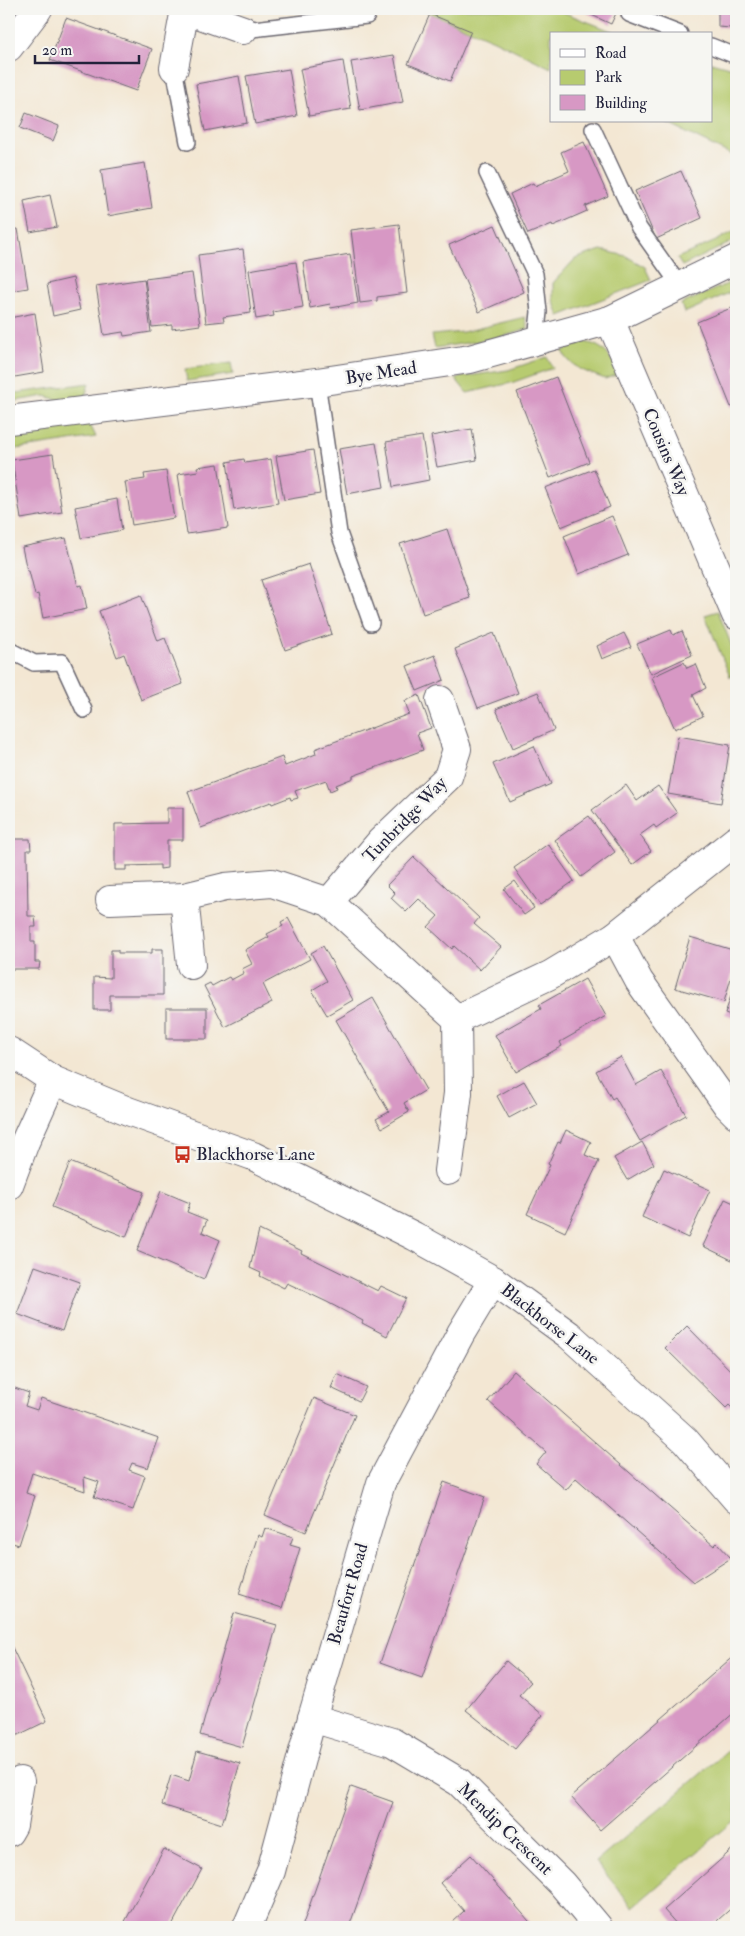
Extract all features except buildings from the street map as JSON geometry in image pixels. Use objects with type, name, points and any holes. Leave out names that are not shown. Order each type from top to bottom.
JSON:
[{"type":"street","points":[[9,47],[38,9]]},
{"type":"street","points":[[174,68],[184,9],[244,30]]},
{"type":"street","name":"Bye Mead","points":[[9,420],[317,382],[470,359],[610,320],[736,259]]},
{"type":"street","name":"Cousins Way","points":[[610,320],[730,582],[736,615]]},
{"type":"street","name":"Tunbridge Way","points":[[329,902],[381,841],[448,777],[458,749],[440,700]]},
{"type":"street","points":[[457,1019],[550,975],[615,936],[736,840]]},
{"type":"street","points":[[110,900],[184,897],[225,887],[272,883],[329,902],[457,1019],[458,1093],[448,1171]]},
{"type":"street","points":[[184,897],[191,965]]},
{"type":"street","points":[[615,936],[639,981],[727,1105],[736,1114]]},
{"type":"street","name":"Blackhorse Lane","points":[[9,1051],[53,1080],[128,1111],[253,1156],[414,1236],[493,1280],[569,1335],[685,1440],[736,1499]]},
{"type":"street","points":[[9,1185],[25,1142],[53,1080]]},
{"type":"street","name":"Beaufort Road","points":[[247,1927],[271,1871],[312,1718],[381,1483],[461,1333],[493,1280]]},
{"type":"street","name":"Mendip Crescent","points":[[312,1718],[392,1742],[459,1782],[562,1884],[598,1927]]},
{"type":"street","points":[[9,1832],[13,1825],[20,1781]]},
{"type":"lane","points":[[629,14],[675,32]]},
{"type":"lane","points":[[244,30],[367,16]]},
{"type":"lane","points":[[712,46],[736,56]]},
{"type":"lane","points":[[174,68],[188,142]]},
{"type":"lane","points":[[593,129],[639,228],[680,286]]},
{"type":"lane","points":[[487,173],[535,274],[538,312],[536,340]]},
{"type":"lane","points":[[317,382],[339,533],[371,623]]},
{"type":"lane","points":[[9,650],[34,663],[62,662],[84,710]]},
{"type":"green space","points":[[420,9],[555,9],[614,32],[550,32],[550,68],[494,40]]},
{"type":"green space","points":[[712,62],[736,69],[736,157],[664,122],[712,122]]},
{"type":"green space","points":[[736,230],[736,240],[682,266],[677,258],[716,241]]},
{"type":"green space","points":[[601,250],[626,256],[645,267],[651,280],[559,316],[553,300],[553,283],[575,259]]},
{"type":"green space","points":[[736,280],[736,290],[684,313],[681,304]]},
{"type":"green space","points":[[525,317],[528,329],[498,338],[435,348],[432,335],[463,332]]},
{"type":"green space","points":[[583,342],[596,345],[606,352],[619,374],[605,379],[586,372],[570,362],[562,351]]},
{"type":"green space","points":[[547,357],[553,368],[511,383],[467,393],[455,378],[508,370]]},
{"type":"green space","points":[[231,363],[233,374],[187,381],[185,369]]},
{"type":"green space","points":[[89,383],[85,397],[61,401],[45,396],[9,402],[9,394]]},
{"type":"green space","points":[[87,418],[96,437],[9,450],[9,435],[54,428]]},
{"type":"green space","points":[[718,611],[736,657],[736,675],[730,677],[705,615]]},
{"type":"green space","points":[[736,1744],[736,1819],[633,1907],[596,1862]]},
{"type":"place","name":"Blackhorse Lane","points":[[182,1154]]}]
